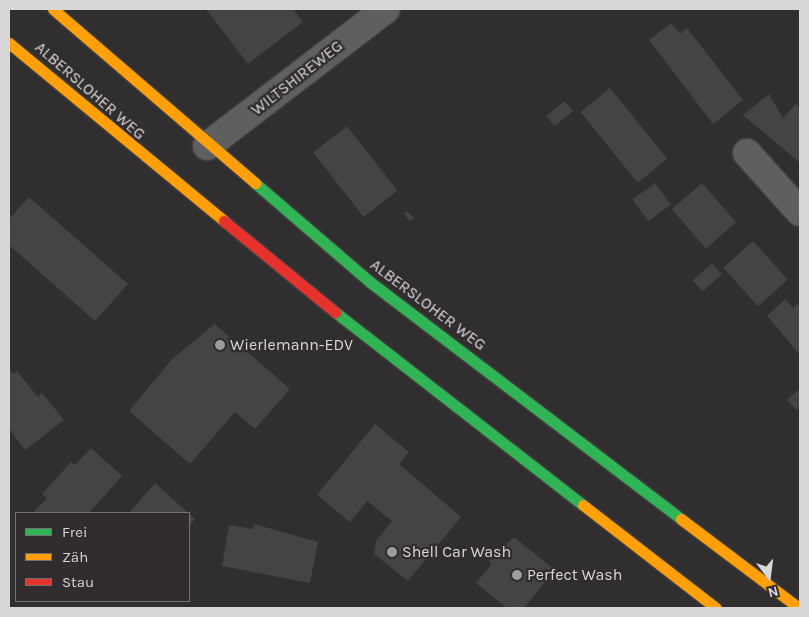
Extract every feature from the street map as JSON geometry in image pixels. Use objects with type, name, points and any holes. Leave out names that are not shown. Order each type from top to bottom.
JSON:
[{"type":"main road","name":"ALBERSLOHER WEG","points":[[53,9],[207,146],[370,282],[799,608]]},
{"type":"main road","name":"ALBERSLOHER WEG","points":[[9,43],[128,145],[361,332],[716,608]]},
{"type":"street","name":"WILTSHIREWEG","points":[[207,146],[386,9]]},
{"type":"street","points":[[748,153],[800,212]]},
{"type":"building","points":[[206,9],[293,9],[303,22],[248,64]]},
{"type":"building","points":[[671,23],[680,34],[687,28],[743,100],[713,124],[649,40]]},
{"type":"building","points":[[610,88],[667,159],[638,183],[580,112]]},
{"type":"building","points":[[769,94],[783,118],[796,104],[800,108],[800,163],[743,115]]},
{"type":"building","points":[[565,101],[573,111],[555,126],[546,116]]},
{"type":"building","points":[[347,126],[397,191],[364,217],[313,152]]},
{"type":"building","points":[[655,183],[671,205],[648,221],[632,199]]},
{"type":"building","points":[[702,183],[736,222],[706,248],[672,209]]},
{"type":"building","points":[[29,197],[128,284],[95,321],[9,245],[9,219]]},
{"type":"building","points":[[407,211],[414,218],[410,221],[404,214]]},
{"type":"building","points":[[753,241],[788,280],[758,306],[723,268]]},
{"type":"building","points":[[712,263],[722,274],[703,292],[693,280]]},
{"type":"building","points":[[785,299],[793,308],[800,301],[800,355],[767,316]]},
{"type":"building","points":[[215,324],[290,389],[255,429],[235,412],[190,464],[129,411],[173,358]]},
{"type":"building","points":[[9,369],[13,374],[17,371],[38,397],[42,393],[64,420],[25,450],[9,429]]},
{"type":"building","points":[[800,388],[800,408],[797,410],[787,400]]},
{"type":"building","points":[[375,424],[409,452],[399,464],[461,517],[408,581],[374,554],[376,541],[392,521],[367,501],[350,522],[317,495]]},
{"type":"building","points":[[91,448],[122,476],[90,512],[34,512],[47,498],[42,494],[71,462],[75,465]]},
{"type":"building","points":[[155,483],[187,512],[130,512]]},
{"type":"building","points":[[190,515],[195,519],[190,525]]},
{"type":"building","points":[[254,524],[318,542],[310,583],[222,566],[229,525],[252,529]]},
{"type":"building","name":"Perfect Wash","points":[[514,537],[555,570],[524,608],[507,608],[476,583],[491,565],[489,561]]},
{"type":"traffic: fast","points":[[255,183],[370,282],[681,519]]},
{"type":"traffic: fast","points":[[335,312],[583,505]]},
{"type":"traffic: slow","points":[[53,9],[255,183]]},
{"type":"traffic: slow","points":[[9,43],[224,221]]},
{"type":"traffic: slow","points":[[583,505],[716,608]]},
{"type":"traffic: slow","points":[[681,519],[799,608]]},
{"type":"traffic: jam","points":[[224,221],[335,312]]},
{"type":"place","name":"Wierlemann-EDV","points":[[220,345]]},
{"type":"place","name":"Shell Car Wash","points":[[392,552]]},
{"type":"place","name":"Perfect Wash","points":[[517,575]]}]
